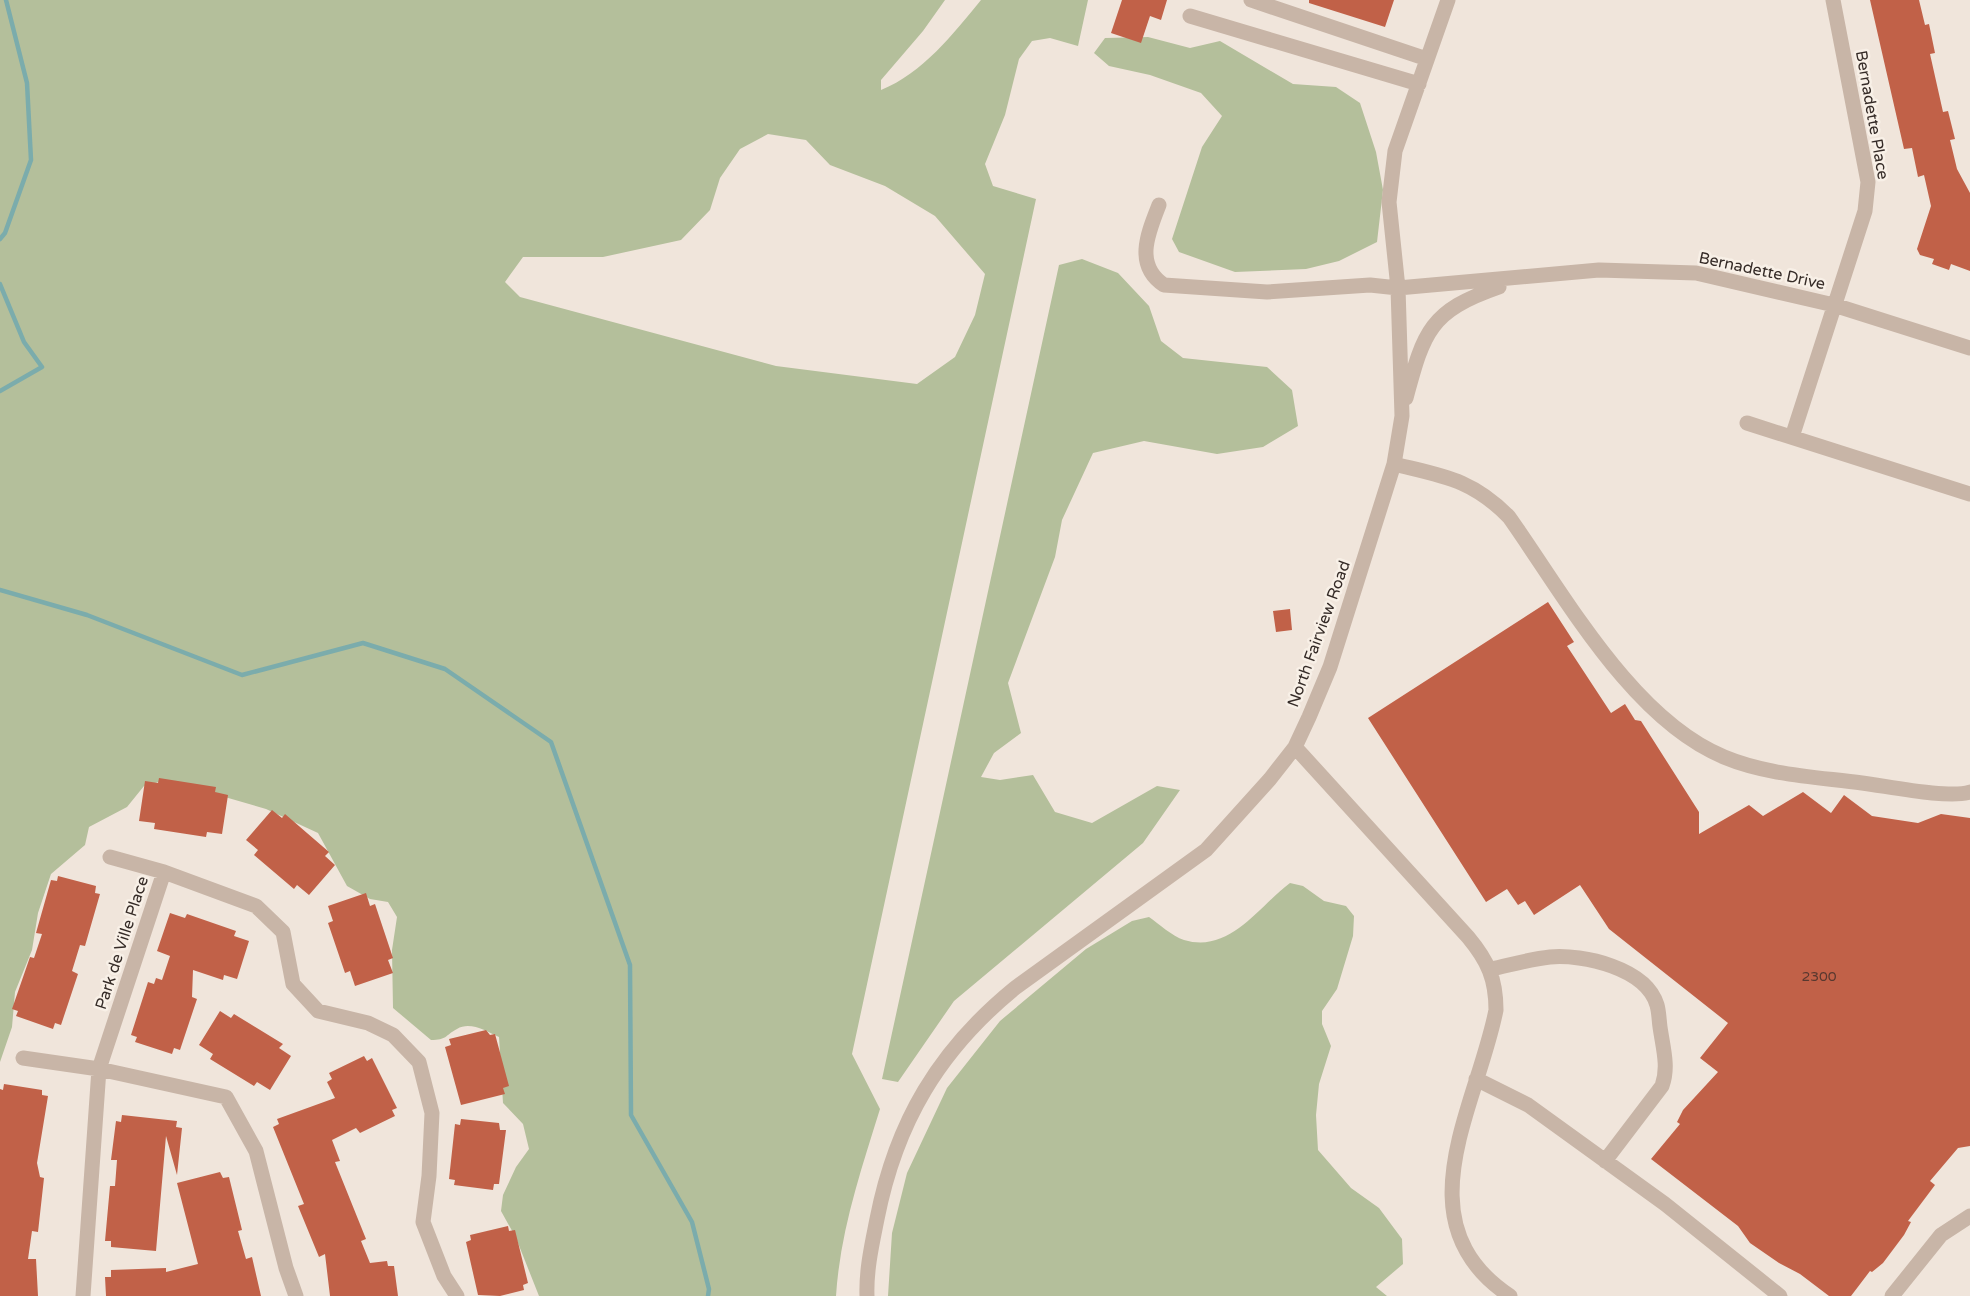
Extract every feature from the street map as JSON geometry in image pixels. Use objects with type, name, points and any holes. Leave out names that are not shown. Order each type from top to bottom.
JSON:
[{"type":"street","points":[[1251,0],[1427,59]]},
{"type":"street","name":"North Fairview Road","points":[[867,1296],[869,1258],[881,1196],[895,1146],[920,1097],[949,1053],[988,1010],[1015,988],[1206,850],[1270,779],[1294,747],[1330,667],[1394,464],[1402,416],[1398,288],[1389,202],[1395,151],[1448,0]]},
{"type":"street","name":"Bernadette Place","points":[[1792,437],[1865,211],[1868,182],[1833,0]]},
{"type":"street","points":[[1190,16],[1419,84]]},
{"type":"street","name":"Bernadette Drive","points":[[1160,205],[1145,257],[1151,277],[1164,285],[1266,292],[1370,285],[1398,288],[1599,270],[1696,273],[1834,305],[1970,348]]},
{"type":"street","points":[[1402,416],[1419,350],[1444,311],[1471,296],[1524,278]]},
{"type":"street","points":[[1747,423],[1970,495]]},
{"type":"street","points":[[1394,464],[1461,481],[1495,502],[1509,517],[1595,640],[1657,713],[1688,738],[1724,757],[1761,769],[1923,791],[1964,794],[1970,792]]},
{"type":"street","points":[[1294,747],[1468,937],[1491,969],[1496,988],[1496,1010],[1454,1155],[1450,1191],[1453,1214],[1470,1256],[1483,1273],[1510,1296]]},
{"type":"street","points":[[110,857],[164,872]]},
{"type":"street","name":"Park de Ville Place","points":[[83,1296],[99,1069],[164,872],[256,906],[283,932],[293,984],[318,1011],[368,1023],[393,1035],[419,1062],[432,1113],[429,1176],[423,1222],[444,1276],[457,1296]]},
{"type":"street","points":[[1491,969],[1551,957],[1578,958],[1605,963],[1630,974],[1647,988],[1657,1003],[1667,1072],[1662,1086],[1605,1161]]},
{"type":"street","points":[[24,1058],[99,1069],[226,1098],[256,1151],[286,1268],[296,1296]]},
{"type":"street","points":[[1476,1079],[1528,1105],[1696,1228],[1780,1296]]},
{"type":"street","points":[[1892,1296],[1941,1235],[1970,1216]]},
{"type":"green space","points":[[0,0],[945,0],[923,31],[881,80],[881,90],[896,83],[924,63],[981,0],[1088,0],[1078,46],[1050,38],[1032,41],[1019,59],[1005,115],[985,164],[993,186],[1036,199],[852,1054],[880,1109],[847,1225],[836,1296],[539,1296],[516,1238],[501,1211],[503,1195],[516,1167],[529,1149],[523,1124],[503,1103],[499,1037],[467,1026],[443,1038],[431,1040],[393,1008],[392,950],[397,917],[388,902],[370,899],[347,886],[318,833],[266,809],[166,780],[144,786],[127,807],[89,827],[85,845],[51,874],[38,913],[32,950],[15,992],[12,1027],[0,1062]],"holes":[[[768,134],[806,140],[830,165],[885,186],[935,216],[985,274],[975,315],[955,357],[917,384],[776,366],[520,297],[505,282],[523,257],[603,257],[681,240],[710,210],[720,178],[740,149]]]},
{"type":"green space","points":[[1148,37],[1190,48],[1220,41],[1293,84],[1336,87],[1360,103],[1376,152],[1383,190],[1377,242],[1339,261],[1306,269],[1235,272],[1179,252],[1172,239],[1202,147],[1222,116],[1201,93],[1150,75],[1109,66],[1094,53],[1105,38]]},
{"type":"green space","points":[[1082,259],[1118,273],[1149,306],[1161,341],[1183,358],[1267,367],[1292,390],[1298,426],[1263,447],[1217,454],[1144,441],[1093,453],[1062,520],[1055,557],[1008,683],[1021,733],[994,753],[981,777],[1000,780],[1033,775],[1055,812],[1092,823],[1157,786],[1180,790],[1143,843],[954,1001],[898,1082],[882,1079],[1059,265]]},
{"type":"green space","points":[[1290,883],[1303,886],[1324,901],[1346,906],[1354,916],[1353,936],[1337,989],[1322,1011],[1322,1024],[1331,1046],[1319,1084],[1316,1115],[1318,1150],[1351,1188],[1379,1208],[1402,1239],[1403,1264],[1376,1287],[1387,1296],[888,1296],[892,1233],[907,1173],[947,1088],[1000,1021],[1086,949],[1132,921],[1149,917],[1170,933],[1184,940],[1200,943],[1216,940],[1243,925]]},
{"type":"building","points":[[1122,0],[1167,0],[1161,20],[1150,16],[1141,43],[1111,33]]},
{"type":"building","points":[[1309,0],[1394,0],[1385,27],[1309,3]]},
{"type":"building","points":[[1870,0],[1919,0],[1925,25],[1929,24],[1935,53],[1930,54],[1943,112],[1948,111],[1955,139],[1950,140],[1957,169],[1970,193],[1970,271],[1951,264],[1949,270],[1932,264],[1934,259],[1920,255],[1917,249],[1931,206],[1924,175],[1918,177],[1912,148],[1904,149]]},
{"type":"building","points":[[1548,602],[1574,642],[1567,646],[1611,713],[1625,704],[1635,720],[1641,721],[1699,812],[1699,834],[1749,805],[1763,816],[1803,792],[1831,813],[1844,795],[1872,816],[1918,823],[1941,814],[1970,818],[1970,1146],[1958,1148],[1930,1181],[1935,1185],[1908,1221],[1911,1222],[1904,1235],[1883,1263],[1872,1272],[1870,1271],[1851,1296],[1829,1296],[1800,1274],[1779,1263],[1750,1243],[1738,1226],[1651,1159],[1680,1124],[1677,1122],[1683,1110],[1718,1072],[1700,1058],[1728,1023],[1609,929],[1580,885],[1534,915],[1525,901],[1518,905],[1507,889],[1486,902],[1368,718]]},
{"type":"building","points":[[1290,609],[1292,630],[1276,632],[1273,611]]},
{"type":"building","points":[[159,778],[216,787],[215,792],[228,795],[222,834],[207,832],[206,837],[154,829],[155,823],[139,821],[145,781],[158,783]]},
{"type":"building","points":[[272,810],[282,818],[285,814],[329,852],[325,856],[335,865],[309,895],[297,885],[294,889],[254,855],[258,850],[246,840]]},
{"type":"building","points":[[58,876],[96,886],[95,893],[100,894],[85,946],[80,945],[72,971],[78,974],[61,1025],[55,1023],[53,1029],[16,1016],[18,1011],[12,1009],[30,957],[34,958],[42,934],[36,933],[51,880],[57,881]]},
{"type":"building","points":[[366,893],[370,906],[375,904],[393,958],[388,960],[393,973],[355,986],[350,971],[345,973],[328,923],[333,921],[328,906]]},
{"type":"building","points":[[170,913],[185,918],[187,914],[236,931],[234,936],[249,941],[237,979],[224,975],[223,980],[193,970],[192,997],[197,999],[180,1050],[174,1048],[172,1054],[135,1042],[137,1037],[131,1035],[148,982],[154,984],[156,978],[162,980],[170,956],[157,951]]},
{"type":"building","points":[[220,1011],[231,1018],[234,1014],[283,1044],[279,1048],[291,1056],[270,1090],[257,1082],[254,1086],[210,1059],[213,1054],[199,1045]]},
{"type":"building","points":[[486,1030],[490,1035],[495,1034],[509,1086],[503,1088],[505,1094],[461,1105],[445,1047],[451,1045],[449,1039]]},
{"type":"building","points":[[364,1056],[367,1061],[372,1058],[397,1108],[392,1110],[395,1116],[360,1133],[356,1128],[332,1140],[340,1161],[335,1162],[366,1239],[361,1241],[370,1263],[387,1261],[388,1266],[394,1266],[398,1296],[330,1296],[325,1254],[319,1257],[298,1206],[304,1204],[273,1127],[279,1124],[277,1119],[335,1098],[327,1082],[332,1079],[329,1073]]},
{"type":"building","points":[[4,1084],[42,1090],[42,1095],[48,1096],[37,1163],[40,1177],[44,1178],[38,1232],[32,1231],[28,1259],[36,1259],[38,1296],[0,1296],[0,1089],[3,1090]]},
{"type":"building","points":[[122,1115],[177,1121],[176,1127],[182,1128],[177,1175],[166,1136],[156,1251],[111,1247],[111,1241],[105,1241],[110,1186],[115,1186],[117,1160],[111,1160],[116,1121],[121,1122]]},
{"type":"building","points":[[461,1119],[499,1123],[500,1130],[506,1130],[499,1184],[494,1184],[493,1190],[454,1185],[455,1180],[449,1179],[455,1124],[460,1125]]},
{"type":"building","points":[[220,1172],[223,1178],[229,1177],[242,1230],[238,1231],[246,1259],[252,1257],[261,1296],[106,1296],[105,1277],[111,1277],[111,1270],[166,1268],[166,1272],[198,1264],[177,1183]]},
{"type":"building","points":[[508,1226],[509,1231],[515,1230],[528,1283],[523,1285],[524,1290],[500,1296],[478,1295],[466,1242],[471,1240],[470,1235]]},
{"type":"waterway","points":[[0,239],[5,233],[31,160],[27,83],[6,0]]},
{"type":"waterway","points":[[0,284],[24,342],[42,367],[0,391]]},
{"type":"waterway","points":[[0,590],[87,615],[242,675],[363,643],[445,669],[551,742],[630,965],[631,1115],[692,1222],[709,1289],[708,1296]]}]
